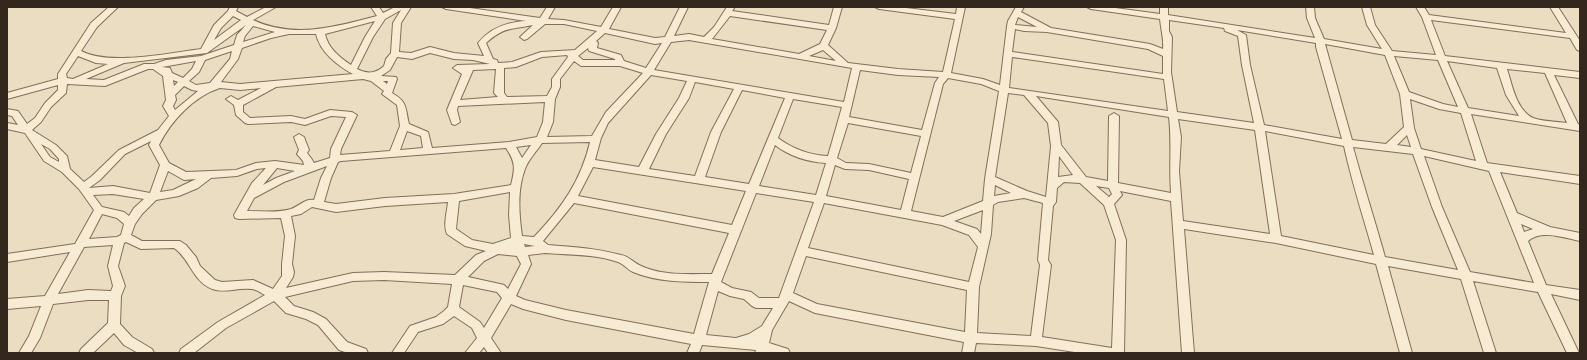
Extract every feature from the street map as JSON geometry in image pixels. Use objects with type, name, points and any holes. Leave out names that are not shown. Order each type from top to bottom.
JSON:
[{"type":"street","points":[[26,130],[38,120],[48,104],[63,91],[62,74],[94,25],[114,7]]},
{"type":"street","points":[[77,52],[89,59],[98,61],[189,61],[203,54],[272,7]]},
{"type":"street","points":[[375,7],[382,17]]},
{"type":"street","points":[[170,98],[184,81],[196,70],[203,54],[218,28],[233,10],[249,22],[267,29],[289,32],[320,32],[335,30],[382,17],[401,7]]},
{"type":"street","points":[[170,98],[195,88],[214,86],[240,87],[335,79],[374,75],[385,71],[390,64],[390,59],[395,54],[397,23],[407,7]]},
{"type":"street","points":[[446,7],[543,21],[564,22],[655,40],[689,38],[798,57],[898,72],[946,75],[983,82],[1004,90],[1027,92],[1139,111],[1258,127],[1347,143],[1417,151],[1488,167],[1580,180]]},
{"type":"street","points":[[524,37],[543,21],[545,15],[551,7]]},
{"type":"street","points":[[468,70],[500,65],[513,65],[541,55],[571,55],[581,51],[604,30],[616,7]]},
{"type":"street","points":[[536,241],[556,221],[577,192],[590,163],[594,139],[604,121],[649,72],[684,7]]},
{"type":"street","points":[[798,57],[824,46],[832,28],[838,7]]},
{"type":"street","points":[[879,7],[959,17]]},
{"type":"street","points":[[905,215],[939,83],[946,75],[950,67],[961,7]]},
{"type":"street","points":[[1091,7],[1263,31],[1388,53],[1580,75]]},
{"type":"street","points":[[1164,7],[1165,31],[1168,37],[1167,54],[1170,102],[1174,116],[1176,140],[1174,164],[1188,353]]},
{"type":"street","points":[[1310,7],[1311,18],[1321,41],[1320,47],[1341,115],[1356,182],[1364,201],[1406,353]]},
{"type":"street","points":[[1366,7],[1371,25],[1388,53],[1404,94],[1409,128],[1416,144],[1417,151],[1437,207],[1466,276],[1490,353]]},
{"type":"street","points":[[1420,7],[1426,17],[1441,58],[1465,110],[1488,167],[1513,216],[1542,288],[1573,353]]},
{"type":"street","points":[[1554,7],[1580,48]]},
{"type":"street","points":[[968,353],[971,338],[974,287],[986,234],[990,179],[1004,90],[1012,21],[1020,9],[1049,30]]},
{"type":"street","points":[[705,40],[716,31],[725,20],[729,10],[832,28]]},
{"type":"street","points":[[352,70],[364,50],[369,37],[382,17]]},
{"type":"street","points":[[1426,17],[1573,36]]},
{"type":"street","points":[[489,60],[488,54],[482,43],[496,30],[505,25],[543,21]]},
{"type":"street","points":[[249,22],[241,34],[234,59],[214,86],[204,90],[174,116],[161,132],[154,145],[165,165],[184,176],[237,173],[256,166],[275,164],[310,168]]},
{"type":"street","points":[[1223,25],[1242,36]]},
{"type":"street","points":[[1011,26],[1024,29],[1049,30],[1150,47],[1167,54]]},
{"type":"street","points":[[1242,36],[1251,31],[1263,31]]},
{"type":"street","points":[[62,81],[105,83],[147,66],[155,66],[167,60],[203,54],[289,32]]},
{"type":"street","points":[[320,32],[321,41],[326,48],[352,70],[363,76],[374,79],[393,79],[387,94],[399,100],[403,105],[402,116],[405,126],[394,153]]},
{"type":"street","points":[[1242,36],[1246,65],[1257,111],[1258,127],[1276,239]]},
{"type":"street","points":[[655,40],[663,47]]},
{"type":"street","points":[[592,41],[594,43],[592,49],[618,57],[621,63]]},
{"type":"street","points":[[824,46],[851,65]]},
{"type":"street","points":[[395,54],[412,56],[430,50],[454,56],[489,60],[500,65]]},
{"type":"street","points":[[1008,54],[1168,77]]},
{"type":"street","points":[[571,55],[581,63]]},
{"type":"street","points":[[471,353],[484,339],[509,298],[526,264],[517,240],[514,215],[515,188],[520,167],[540,140],[548,122],[550,99],[556,87],[556,79],[571,55]]},
{"type":"street","points":[[454,56],[468,70]]},
{"type":"street","points":[[167,60],[168,88],[170,98],[168,106],[174,116]]},
{"type":"street","points":[[75,81],[122,61]]},
{"type":"street","points":[[564,67],[581,63],[621,63],[649,72],[846,105]]},
{"type":"street","points":[[500,65],[498,93],[504,100]]},
{"type":"street","points":[[763,350],[766,329],[784,299],[820,199],[844,119],[851,65]]},
{"type":"street","points":[[1501,65],[1514,104],[1521,113],[1532,121]]},
{"type":"street","points":[[155,66],[168,75],[184,81],[188,85],[195,88]]},
{"type":"street","points":[[455,122],[452,110],[468,70]]},
{"type":"street","points":[[1548,71],[1577,127]]},
{"type":"street","points":[[7,96],[21,91],[91,74]]},
{"type":"street","points":[[643,170],[661,134],[684,98],[692,79]]},
{"type":"street","points":[[234,101],[279,83]]},
{"type":"street","points":[[234,101],[241,98],[240,87]]},
{"type":"street","points":[[699,180],[716,132],[740,87]]},
{"type":"street","points":[[1027,92],[1053,122],[1056,146],[1051,202],[1048,204],[1043,260],[1046,265],[1036,341]]},
{"type":"street","points":[[1404,94],[1442,107],[1577,127]]},
{"type":"street","points":[[694,353],[715,281],[790,96]]},
{"type":"street","points":[[456,102],[550,99]]},
{"type":"street","points":[[234,101],[239,113],[248,121],[287,118],[305,122],[330,113],[352,115],[336,149],[335,159],[326,178],[318,205]]},
{"type":"street","points":[[1094,104],[1114,116],[1139,111]]},
{"type":"street","points":[[1496,115],[1507,111],[1514,104]]},
{"type":"street","points":[[7,112],[15,113],[26,130]]},
{"type":"street","points":[[1109,202],[1117,195],[1113,186],[1112,127],[1114,116]]},
{"type":"street","points":[[844,119],[927,134]]},
{"type":"street","points":[[7,126],[26,130],[53,147],[64,158],[65,170],[84,190],[99,210],[120,215],[130,223]]},
{"type":"street","points":[[405,126],[425,134],[428,152]]},
{"type":"street","points":[[1388,148],[1409,128]]},
{"type":"street","points":[[84,190],[116,158],[130,154],[161,132]]},
{"type":"street","points":[[299,137],[304,150],[302,154],[308,160],[310,168]]},
{"type":"street","points":[[252,195],[279,180],[294,176],[310,168],[335,159],[394,153],[428,152],[509,145],[540,140],[594,139]]},
{"type":"street","points":[[773,139],[786,149],[796,154],[817,159],[832,160],[845,166],[868,167],[914,177]]},
{"type":"street","points":[[509,145],[516,155],[520,167]]},
{"type":"street","points":[[1056,146],[1083,180],[1109,202],[1121,240],[1118,353]]},
{"type":"street","points":[[590,163],[643,170],[820,199],[943,221],[973,232],[983,246]]},
{"type":"street","points":[[275,164],[256,186],[239,215],[286,214],[297,212],[311,203],[336,208],[385,202],[454,198],[515,188]]},
{"type":"street","points":[[148,353],[128,342],[114,325],[115,296],[119,286],[113,266],[122,239],[130,223],[138,211],[153,197],[165,165]]},
{"type":"street","points":[[84,190],[113,190],[153,197],[175,193],[194,185],[210,175]]},
{"type":"street","points":[[1052,186],[1062,179],[1074,178],[1176,198]]},
{"type":"street","points":[[990,179],[1024,194],[1051,202]]},
{"type":"street","points":[[748,202],[772,192]]},
{"type":"street","points":[[943,221],[983,206],[996,199],[1024,194]]},
{"type":"street","points":[[454,198],[451,219],[452,231],[469,243],[493,248],[517,240],[536,241],[545,249]]},
{"type":"street","points":[[572,199],[735,230]]},
{"type":"street","points":[[25,353],[34,338],[49,300],[99,210]]},
{"type":"street","points":[[275,295],[287,277],[288,272],[287,264],[290,236],[286,214]]},
{"type":"street","points":[[1513,216],[1550,232]]},
{"type":"street","points":[[1178,224],[1276,239],[1381,262],[1580,295]]},
{"type":"street","points":[[1522,240],[1533,232],[1550,232],[1580,237]]},
{"type":"street","points":[[7,258],[122,239],[141,245],[176,244],[192,260],[196,269],[212,284],[222,286],[253,284],[275,295],[290,310],[309,315],[322,322],[343,346],[362,353]]},
{"type":"street","points":[[398,353],[415,328],[447,318],[453,309],[458,280],[480,258],[497,250],[522,252],[545,249],[592,252],[622,259],[636,269],[658,275],[715,281],[730,292],[747,296],[756,303],[784,299],[815,308],[971,338],[1036,341],[1067,349],[1114,353]]},
{"type":"street","points":[[802,251],[974,287]]},
{"type":"street","points":[[185,353],[222,326],[275,295],[353,277],[384,276],[458,280],[500,288],[509,298],[523,304],[566,315],[699,339],[736,343],[763,350],[784,353]]},
{"type":"street","points":[[7,304],[88,295],[115,296]]},
{"type":"street","points":[[453,309],[476,324],[484,339],[496,353]]},
{"type":"street","points":[[85,353],[114,325]]},
{"type":"street","points":[[736,343],[753,337],[766,329]]}]
